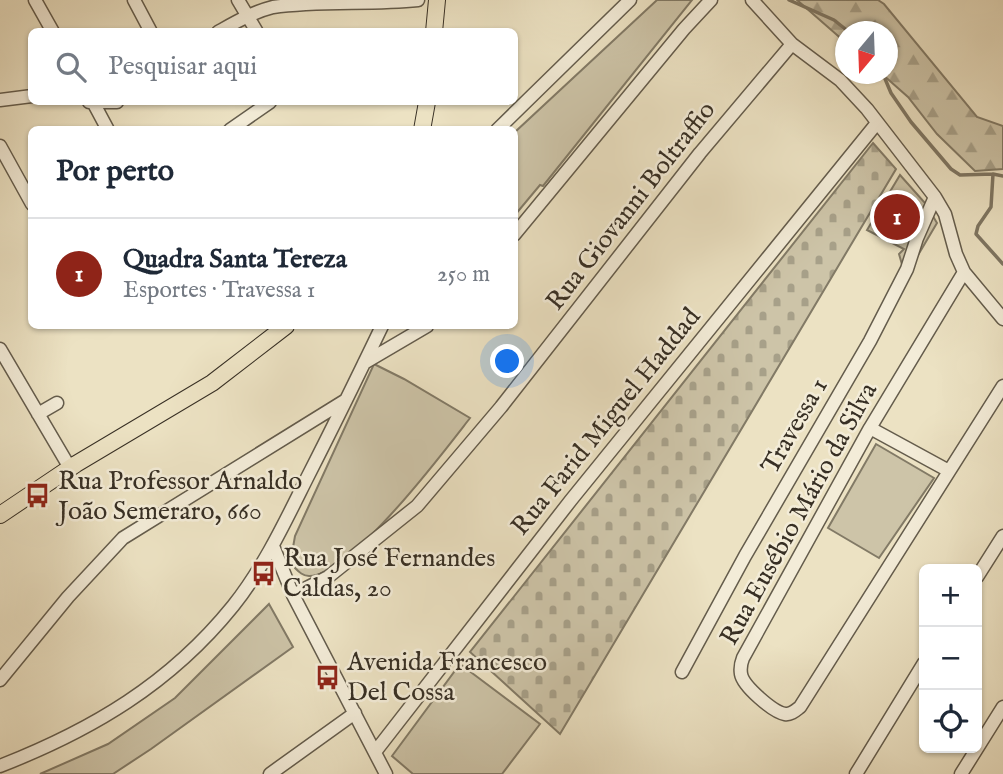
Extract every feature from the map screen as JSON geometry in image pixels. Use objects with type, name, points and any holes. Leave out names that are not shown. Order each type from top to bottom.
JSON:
[{"type":"main road","points":[[434,28],[437,0]]},
{"type":"main road","points":[[426,126],[427,105]]},
{"type":"main road","points":[[0,515],[70,468],[184,401],[282,329]]},
{"type":"street","points":[[35,0],[51,28]]},
{"type":"street","points":[[134,0],[149,28]]},
{"type":"street","points":[[239,0],[255,28]]},
{"type":"street","points":[[226,28],[273,7],[318,1],[391,3],[418,0]]},
{"type":"street","points":[[502,126],[630,0]]},
{"type":"street","points":[[518,229],[711,0]]},
{"type":"street","points":[[751,0],[792,44],[841,80],[877,123],[935,197],[945,214],[964,272],[1003,319]]},
{"type":"street","name":"Rua Giovanni Boltraffio","points":[[293,595],[328,577],[417,506],[501,407],[700,153],[792,44]]},
{"type":"street","points":[[0,100],[28,96]]},
{"type":"street","points":[[93,105],[106,126]]},
{"type":"street","points":[[236,126],[266,105]]},
{"type":"street","name":"Rua Farid Miguel Haddad","points":[[375,752],[562,511],[877,123]]},
{"type":"street","points":[[0,146],[28,197]]},
{"type":"street","name":"Travessa 1","points":[[682,672],[745,556],[870,341],[907,269],[935,197]]},
{"type":"street","name":"Rua Eusébio Mário da Silva","points":[[964,272],[870,428],[743,658],[741,676],[745,684],[776,710],[785,714],[800,707],[1003,386]]},
{"type":"street","points":[[0,766],[60,741],[116,711],[140,695],[219,622],[273,546],[381,329]]},
{"type":"street","points":[[364,363],[422,329]]},
{"type":"street","points":[[0,349],[70,468]]},
{"type":"street","points":[[0,680],[68,597],[123,538],[346,400]]},
{"type":"street","points":[[38,414],[57,402]]},
{"type":"street","points":[[870,428],[949,471]]},
{"type":"street","points":[[982,569],[1003,536]]},
{"type":"street","points":[[273,546],[293,595],[386,774]]},
{"type":"street","points":[[856,774],[919,671]]},
{"type":"street","points":[[961,774],[1003,707]]},
{"type":"street","points":[[270,774],[355,713]]},
{"type":"green space","points":[[657,0],[692,0],[543,186],[540,185],[518,211],[518,129]]},
{"type":"green space","points":[[797,0],[878,0],[898,21],[835,21],[835,33]]},
{"type":"green space","points":[[898,21],[977,117],[1003,126],[1003,169],[975,171],[937,134],[908,97],[893,84],[898,84]]},
{"type":"green space","points":[[873,143],[896,169],[560,734],[470,652]]},
{"type":"green space","points":[[900,175],[925,203],[937,223],[911,267],[903,268],[899,254],[904,249],[867,230]]},
{"type":"green space","points":[[374,364],[470,418],[419,482],[371,535],[327,571],[305,575],[295,568],[292,553],[295,536]]},
{"type":"green space","points":[[876,444],[934,478],[879,558],[828,528]]},
{"type":"green space","points":[[269,604],[293,647],[113,774],[40,774],[108,744],[175,698]]},
{"type":"green space","points":[[460,664],[540,724],[502,774],[413,774],[392,756]]},
{"type":"waterway","points":[[789,0],[835,21]]},
{"type":"waterway","points":[[887,84],[911,122],[951,169],[960,175],[993,174],[991,207],[978,226],[976,234],[1003,264]]},
{"type":"waterway","points":[[993,174],[1003,176]]},
{"type":"place","name":"Quadra Santa Tereza","points":[[897,217]]},
{"type":"place","name":"Rua Professor Arnaldo João Semeraro, 660","points":[[38,496]]},
{"type":"place","name":"Rua José Fernandes Caldas, 20","points":[[263,573]]},
{"type":"place","name":"Avenida Francesco Del Cossa","points":[[327,677]]}]
